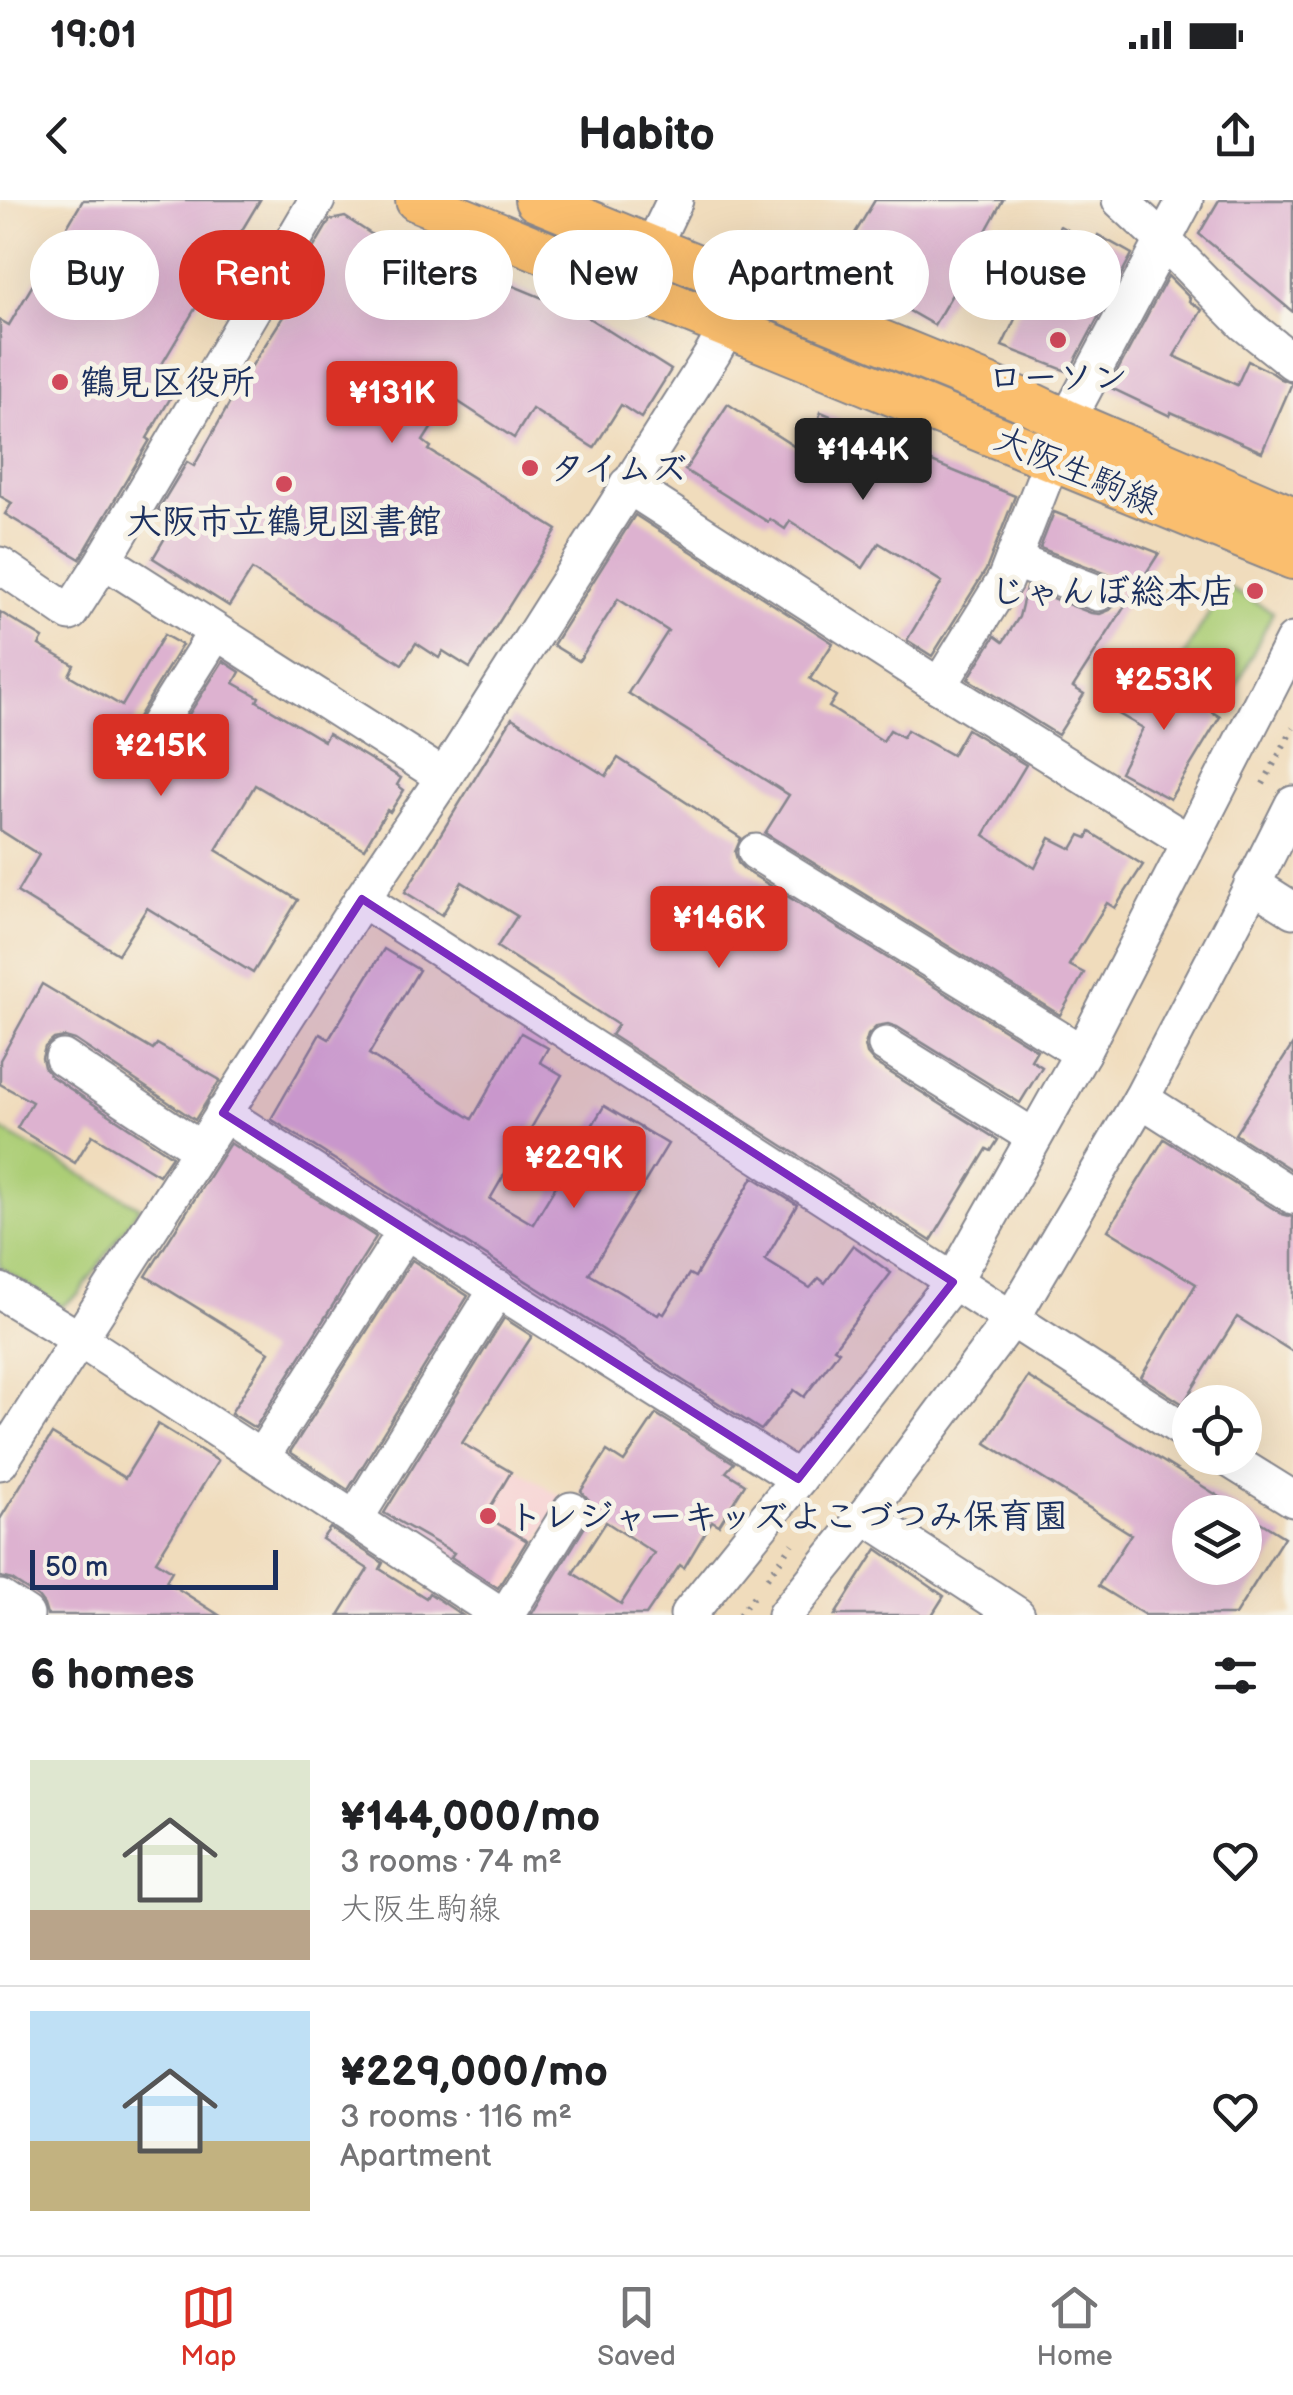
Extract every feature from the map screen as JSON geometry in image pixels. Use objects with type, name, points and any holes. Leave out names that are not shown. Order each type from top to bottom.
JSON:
[{"type":"main road","name":"大阪生駒線","points":[[417,200],[727,326],[1293,518]]},
{"type":"main road","name":"大阪生駒線","points":[[536,200],[608,230]]},
{"type":"main road","name":"大阪生駒線","points":[[827,320],[1018,398],[1059,441],[1293,558]]},
{"type":"street","points":[[0,565],[70,613],[316,200]]},
{"type":"street","points":[[661,230],[675,200]]},
{"type":"street","points":[[1120,200],[1244,323],[1293,362]]},
{"type":"street","points":[[939,686],[1005,580],[1059,441],[1185,200]]},
{"type":"street","points":[[0,1462],[444,777],[730,320]]},
{"type":"street","points":[[627,484],[1189,842]]},
{"type":"street","points":[[104,560],[444,777]]},
{"type":"street","points":[[1013,560],[1098,593]]},
{"type":"street","points":[[153,732],[216,632]]},
{"type":"street","points":[[688,1615],[953,1282],[1082,1053],[1293,641]]},
{"type":"street","points":[[785,1615],[1011,1320],[1141,1099],[1293,804]]},
{"type":"street","points":[[756,852],[1082,1053]]},
{"type":"street","points":[[1252,884],[1293,910]]},
{"type":"street","points":[[362,900],[1172,1423]]},
{"type":"street","points":[[886,1045],[1034,1137]]},
{"type":"street","points":[[63,1058],[200,1149]]},
{"type":"street","points":[[1141,1099],[1293,1196]]},
{"type":"street","points":[[224,1113],[405,1232],[798,1479]]},
{"type":"street","points":[[261,1458],[405,1232]]},
{"type":"street","points":[[355,1519],[498,1288]]},
{"type":"street","points":[[0,1290],[504,1615],[571,1510]]},
{"type":"street","points":[[1254,1475],[1293,1499]]},
{"type":"street","points":[[864,1516],[1016,1615]]},
{"type":"street","points":[[0,1598],[26,1615]]},
{"type":"highlighted area","points":[[362,899],[953,1282],[798,1479],[223,1113]]},
{"type":"shaded area","name":"トレジャーキッズよこづつみ保育園","points":[[471,1439],[565,1499],[505,1593],[411,1533]]},
{"type":"green space","points":[[1225,586],[1273,612],[1230,700],[1169,681]]},
{"type":"green space","points":[[0,1129],[140,1207],[78,1295],[61,1307],[0,1267]]},
{"type":"building","points":[[83,200],[260,200],[242,230],[179,230],[179,320],[188,320],[156,374],[177,387],[80,559],[5,514],[12,503],[0,496],[0,320],[9,325],[30,290],[30,320],[159,320],[159,230],[65,230]]},
{"type":"building","points":[[875,200],[1003,200],[986,230],[949,230],[949,300],[934,325],[925,320],[929,320],[929,230],[857,230]]},
{"type":"building","points":[[1219,200],[1293,200],[1293,312],[1199,234]]},
{"type":"building","points":[[345,217],[365,230],[345,230],[345,320],[513,320],[513,286],[533,294],[533,320],[592,320],[671,370],[641,418],[621,405],[594,448],[532,409],[514,438],[451,397],[423,441],[431,447],[429,450],[557,530],[470,668],[443,651],[439,658],[416,643],[402,664],[252,570],[229,606],[153,558],[175,521],[158,510],[187,462],[194,466],[281,320],[325,320],[324,230],[330,220]]},
{"type":"building","points":[[1121,248],[1132,254],[1121,275]]},
{"type":"building","points":[[1168,276],[1202,310],[1174,356],[1237,385],[1248,361],[1292,383],[1262,452],[1109,387]]},
{"type":"building","points":[[1015,320],[1097,320],[1069,372],[1002,346]]},
{"type":"building","points":[[728,404],[806,454],[821,412],[1015,496],[986,570],[932,656],[907,640],[942,582],[879,543],[863,568],[790,521],[785,529],[770,519],[768,522],[685,470]]},
{"type":"building","points":[[1054,512],[1159,553],[1073,687],[1084,694],[1058,735],[968,679],[995,636],[1003,642],[1019,617],[1026,588],[1091,613],[1110,610],[1117,602],[1119,589],[1107,574],[1040,548]]},
{"type":"building","points":[[635,515],[833,643],[810,679],[836,696],[829,707],[883,741],[890,730],[903,737],[907,730],[952,755],[967,729],[1026,765],[984,835],[1035,868],[1050,838],[1072,849],[1080,835],[1087,838],[1090,832],[1143,865],[1115,908],[1107,903],[1069,965],[1084,973],[1060,1015],[765,833],[789,795],[628,693],[668,631],[618,599],[579,661],[553,645]]},
{"type":"building","points":[[0,612],[43,638],[39,645],[74,665],[69,675],[122,706],[164,635],[182,645],[135,722],[134,741],[143,750],[162,751],[170,744],[223,661],[240,672],[234,683],[259,697],[257,701],[324,741],[328,734],[355,750],[401,778],[397,785],[404,790],[364,849],[255,785],[216,850],[298,900],[253,973],[147,908],[118,954],[17,892],[39,855],[0,830]]},
{"type":"building","points":[[1142,668],[1220,717],[1170,799],[1120,772],[1143,728],[1117,713]]},
{"type":"building","points":[[512,718],[606,776],[618,758],[741,838],[735,852],[745,870],[1037,1050],[1031,1060],[1042,1067],[1020,1103],[897,1027],[877,1026],[868,1035],[867,1054],[875,1063],[998,1140],[991,1151],[987,1149],[931,1241],[611,1035],[618,1025],[497,947],[517,916],[462,882],[442,915],[405,892]]},
{"type":"building","points":[[384,949],[419,970],[369,1054],[472,1119],[521,1033],[548,1048],[540,1062],[562,1075],[490,1199],[533,1224],[604,1106],[668,1144],[589,1274],[658,1315],[664,1314],[689,1274],[695,1277],[753,1177],[797,1205],[765,1260],[810,1288],[819,1278],[825,1283],[853,1245],[891,1273],[834,1348],[839,1351],[804,1397],[794,1390],[761,1430],[271,1119],[320,1034],[329,1039]]},
{"type":"building","points":[[42,984],[153,1050],[157,1044],[220,1080],[195,1120],[75,1040],[54,1039],[45,1047],[42,1058],[51,1076],[172,1156],[159,1175],[92,1135],[75,1163],[17,1128],[32,1102],[0,1084],[0,1060]]},
{"type":"building","points":[[1293,1044],[1293,1171],[1235,1134]]},
{"type":"building","points":[[1164,1139],[1282,1214],[1293,1217],[1293,1352],[1237,1317],[1195,1385],[1172,1385],[1172,1397],[1141,1377],[1196,1284],[1108,1230]]},
{"type":"building","points":[[230,1143],[376,1237],[255,1428],[231,1413],[269,1352],[146,1276]]},
{"type":"building","points":[[412,1260],[468,1296],[348,1490],[290,1452]]},
{"type":"building","points":[[504,1318],[532,1336],[462,1443],[511,1472],[485,1516],[527,1541],[498,1588],[451,1557],[454,1553],[384,1513]]},
{"type":"building","points":[[1028,1377],[1172,1467],[1172,1475],[1185,1475],[1217,1495],[1172,1495],[1172,1585],[1254,1585],[1235,1615],[1145,1615],[1098,1586],[1131,1534],[986,1443]]},
{"type":"building","points":[[656,1414],[734,1463],[726,1472],[745,1484],[719,1525],[712,1521],[684,1568],[680,1565],[646,1615],[531,1615],[589,1520],[590,1501],[581,1491],[607,1451],[624,1462]],"holes":[[[606,1522],[654,1553],[621,1604],[573,1573]]]},
{"type":"building","points":[[158,1424],[218,1461],[156,1561],[172,1571],[166,1581],[219,1615],[47,1615],[38,1597],[0,1577],[0,1519],[52,1434],[125,1478]]},
{"type":"building","points":[[1262,1523],[1284,1537],[1262,1572]]},
{"type":"building","points":[[330,1528],[383,1563],[380,1569],[426,1598],[429,1593],[462,1615],[339,1615],[368,1569],[322,1539]]},
{"type":"building","points":[[877,1549],[944,1596],[932,1615],[835,1615]]},
{"type":"place","name":"ローソン","points":[[1058,340]]},
{"type":"place","name":"鶴見区役所","points":[[60,382]]},
{"type":"place","name":"タイムズ","points":[[530,468]]},
{"type":"place","name":"大阪市立鶴見図書館","points":[[284,484]]},
{"type":"place","name":"じゃんぼ総本店","points":[[1255,591]]},
{"type":"place","name":"トレジャーキッズよこづつみ保育園","points":[[488,1516]]}]
